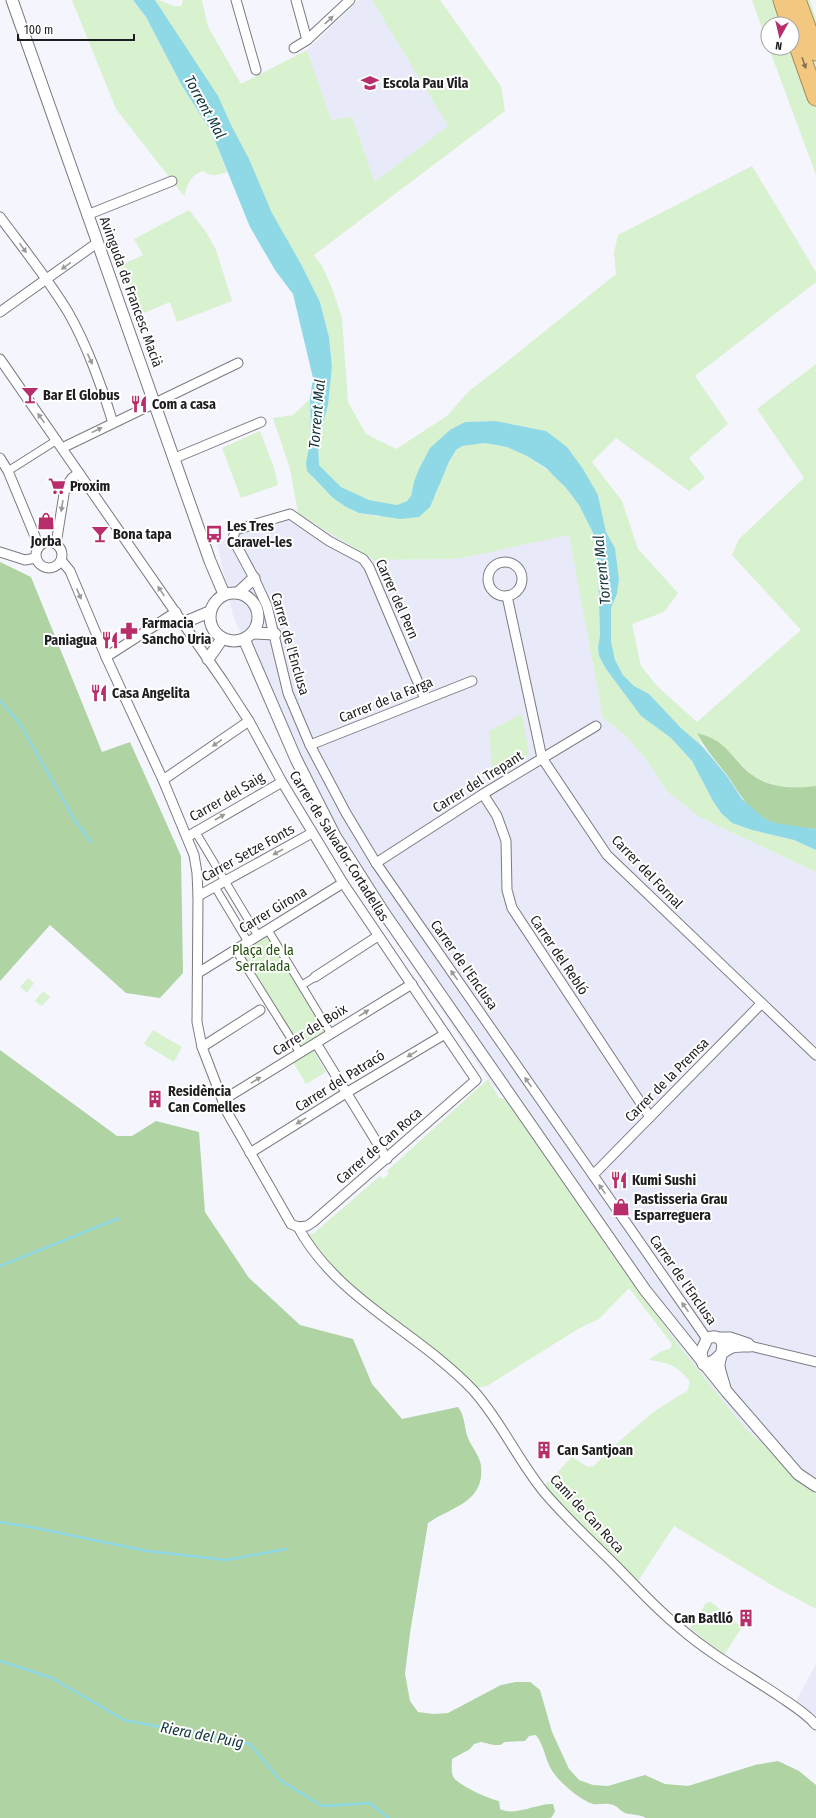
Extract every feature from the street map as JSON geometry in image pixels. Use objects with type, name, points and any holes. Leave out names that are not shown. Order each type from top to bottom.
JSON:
[{"type":"highway","points":[[782,0],[787,16]]},
{"type":"highway","points":[[797,0],[816,52]]},
{"type":"highway","points":[[800,52],[816,97]]},
{"type":"street","name":"Avinguda de Francesc Macià","points":[[12,0],[97,243],[156,403],[210,561],[224,594]]},
{"type":"street","points":[[236,0],[256,70]]},
{"type":"street","points":[[296,0],[307,40]]},
{"type":"street","points":[[294,48],[307,40],[350,0]]},
{"type":"street","points":[[87,215],[172,181]]},
{"type":"street","points":[[0,217],[47,280],[68,313],[93,366],[113,423]]},
{"type":"street","points":[[0,312],[97,243]]},
{"type":"street","name":"Carrer de Salvador Cortadellas","points":[[0,359],[176,612],[249,721],[282,782],[343,884],[476,1080]]},
{"type":"street","points":[[8,471],[60,444],[113,423],[238,362]]},
{"type":"street","points":[[175,458],[261,422]]},
{"type":"street","points":[[0,458],[8,471],[39,546]]},
{"type":"street","points":[[56,544],[65,488],[72,478],[79,473]]},
{"type":"street","name":"Carrer del Pern","points":[[254,578],[233,539],[235,530],[290,514],[329,542],[363,559],[369,567],[425,699]]},
{"type":"street","points":[[47,542],[56,544],[61,551],[61,560],[55,566],[48,568],[41,564],[36,558],[36,552],[39,546],[47,542]]},
{"type":"street","points":[[0,552],[25,560],[36,558]]},
{"type":"street","name":"Camí de Can Roca","points":[[61,560],[70,572],[106,657],[163,780],[187,837],[196,864],[198,896],[197,1022],[202,1047],[223,1100],[250,1154],[291,1224],[298,1227],[314,1253],[341,1282],[429,1352],[473,1390],[493,1415],[522,1462],[544,1492],[657,1609],[701,1646],[805,1714],[816,1725]]},
{"type":"street","points":[[238,593],[254,578]]},
{"type":"street","name":"Carrer de l'Enclusa","points":[[254,578],[267,606],[275,634],[288,693],[310,745],[346,813],[376,863],[707,1339]]},
{"type":"street","points":[[248,636],[258,620],[258,612],[251,600],[238,593],[224,594],[217,598],[210,612],[210,624],[217,635],[222,639],[236,641],[248,636],[275,634]]},
{"type":"street","name":"Carrer del Fornal","points":[[507,596],[542,758],[606,855],[816,1055]]},
{"type":"street","points":[[106,657],[176,612]]},
{"type":"street","points":[[183,623],[210,612]]},
{"type":"street","points":[[248,636],[296,759],[335,836],[358,875],[626,1264],[703,1364],[798,1474],[816,1486]]},
{"type":"street","points":[[208,659],[222,639]]},
{"type":"street","name":"Carrer de la Farga","points":[[310,745],[472,681]]},
{"type":"street","points":[[163,780],[249,721]]},
{"type":"street","name":"Carrer del Trepant","points":[[376,863],[483,794],[596,726]]},
{"type":"street","name":"Carrer del Saig","points":[[187,837],[282,782]]},
{"type":"street","name":"Carrer del Rebló","points":[[483,794],[497,816],[506,841],[507,890],[512,908],[650,1117]]},
{"type":"street","points":[[195,831],[258,936]]},
{"type":"street","name":"Carrer Setze Fonts","points":[[198,896],[312,833]]},
{"type":"street","name":"Carrer Girona","points":[[198,974],[236,949],[343,884]]},
{"type":"street","points":[[215,887],[248,942]]},
{"type":"street","points":[[268,930],[331,1034]]},
{"type":"street","points":[[302,985],[378,936]]},
{"type":"street","points":[[236,949],[300,1053]]},
{"type":"street","name":"Carrer del Boix","points":[[223,1100],[412,984]]},
{"type":"street","points":[[202,1047],[270,1003]]},
{"type":"street","name":"Carrer de la Premsa","points":[[593,1175],[761,1004]]},
{"type":"street","name":"Carrer del Patracó","points":[[250,1154],[346,1093],[445,1034]]},
{"type":"street","points":[[316,1043],[387,1158]]},
{"type":"street","name":"Carrer de Can Roca","points":[[298,1227],[307,1226],[313,1222],[476,1080]]},
{"type":"street","points":[[680,1334],[696,1341],[714,1336],[720,1338],[724,1337],[737,1340],[750,1346],[816,1362]]},
{"type":"street","points":[[720,1338],[723,1345],[719,1367],[727,1392]]},
{"type":"street","points":[[703,1364],[701,1352],[707,1339]]},
{"type":"street","points":[[703,1364],[715,1362],[720,1355],[733,1347],[750,1346]]},
{"type":"shaded area","name":"Escola Pau Vila","points":[[359,0],[372,0],[449,126],[375,182],[352,117],[331,120],[307,50]]},
{"type":"shaded area","points":[[298,513],[374,560],[457,559],[569,534],[603,718],[626,736],[648,762],[667,791],[699,817],[816,872],[816,1494],[745,1428],[683,1351],[609,1250],[506,1099],[488,1079],[350,874],[233,616],[217,542]]},
{"type":"shaded area","points":[[816,1664],[816,1718],[795,1703]]},
{"type":"green space","points":[[72,0],[133,0],[146,17],[182,86],[211,131],[227,172],[215,175],[209,175],[203,171],[198,173],[190,180],[184,196],[116,109]]},
{"type":"green space","points":[[155,0],[163,1],[171,5],[181,6],[183,0],[202,0],[208,27],[241,84],[307,50],[331,120],[352,117],[375,182],[448,126],[372,0],[440,0],[501,86],[505,111],[314,255],[322,266],[332,288],[342,318],[348,402],[366,434],[396,449],[447,416],[469,391],[616,274],[614,253],[618,235],[752,166],[816,272],[816,282],[695,376],[728,424],[689,458],[705,478],[689,491],[616,438],[592,462],[622,501],[638,549],[678,593],[664,612],[632,624],[641,666],[657,686],[697,722],[801,630],[732,555],[739,539],[804,478],[757,409],[816,364],[816,786],[787,787],[768,783],[752,774],[718,742],[697,734],[703,747],[681,728],[649,694],[634,686],[623,675],[615,660],[611,641],[611,608],[617,594],[619,579],[615,548],[606,532],[598,495],[546,431],[496,421],[464,422],[414,482],[411,496],[407,501],[397,505],[369,500],[341,487],[319,465],[318,442],[328,405],[332,367],[329,337],[320,302],[301,264],[272,213],[242,146]]},
{"type":"green space","points":[[752,0],[810,0],[816,19],[816,175],[772,56],[800,56],[800,16],[760,16],[760,22]]},
{"type":"green space","points":[[189,210],[206,232],[216,250],[232,301],[177,322],[170,302],[139,315],[119,266],[143,255],[134,239]]},
{"type":"green space","points":[[310,399],[311,437],[309,443],[312,476],[333,498],[346,507],[359,513],[379,517],[436,495],[440,482],[456,450],[462,446],[470,444],[485,443],[507,447],[527,456],[557,477],[579,505],[593,533],[598,567],[600,635],[598,648],[599,656],[606,669],[641,716],[671,738],[692,761],[721,813],[732,823],[752,830],[794,840],[816,850],[816,872],[699,817],[667,791],[648,762],[626,736],[603,718],[569,535],[457,559],[374,560],[298,513],[290,469],[273,418],[293,415]]},
{"type":"green space","points":[[260,431],[274,468],[278,485],[241,498],[222,448]]},
{"type":"green space","points":[[0,562],[31,577],[102,752],[130,742],[181,856],[183,973],[160,998],[126,993],[50,925],[0,981]]},
{"type":"green space","points":[[522,714],[529,754],[493,778],[489,731]]},
{"type":"green space","points":[[697,733],[719,743],[745,769],[769,784],[787,787],[816,786],[816,829],[777,824],[759,815],[743,799],[727,775],[707,750]]},
{"type":"green space","name":"Plaça de la Serralada","points":[[268,930],[331,1034],[300,1053],[235,949]]},
{"type":"green space","points":[[28,978],[34,983],[27,993],[20,987]]},
{"type":"green space","points":[[43,991],[50,997],[42,1006],[35,1001]]},
{"type":"green space","points":[[153,1030],[182,1047],[174,1062],[144,1044]]},
{"type":"green space","points":[[0,1050],[117,1136],[132,1136],[156,1121],[199,1132],[205,1212],[249,1278],[300,1325],[353,1339],[372,1384],[402,1419],[458,1407],[460,1410],[468,1438],[478,1455],[481,1466],[481,1478],[478,1488],[472,1496],[455,1508],[428,1523],[410,1633],[405,1674],[410,1701],[418,1712],[433,1714],[448,1713],[501,1685],[516,1682],[530,1682],[540,1690],[552,1732],[569,1769],[579,1780],[593,1785],[608,1786],[645,1775],[665,1784],[688,1786],[755,1765],[778,1761],[799,1771],[816,1785],[816,1818],[646,1818],[625,1813],[612,1805],[593,1804],[584,1800],[573,1792],[556,1776],[552,1771],[542,1745],[536,1735],[529,1736],[525,1741],[505,1742],[500,1745],[481,1742],[474,1744],[470,1749],[452,1759],[452,1773],[454,1778],[464,1786],[499,1801],[500,1809],[506,1811],[519,1811],[540,1805],[553,1804],[555,1811],[550,1818],[0,1818]]},
{"type":"green space","points":[[313,1050],[326,1072],[306,1084],[293,1062]]},
{"type":"green space","points":[[488,1079],[499,1098],[506,1099],[571,1191],[609,1250],[683,1351],[745,1428],[816,1494],[816,1609],[775,1587],[674,1526],[636,1584],[544,1486],[572,1457],[588,1467],[594,1466],[616,1444],[656,1410],[687,1391],[690,1382],[677,1368],[662,1362],[649,1360],[660,1352],[671,1348],[672,1344],[629,1288],[599,1319],[578,1329],[487,1386],[475,1388],[328,1265],[307,1235],[314,1233],[380,1176],[383,1179],[389,1174],[387,1171]]},
{"type":"green space","points":[[711,1602],[742,1627],[724,1655],[690,1628],[706,1603]]},
{"type":"water","name":"Torrent Mal","points":[[133,0],[155,0],[218,96],[249,159],[272,213],[301,264],[320,302],[329,337],[332,367],[328,405],[318,442],[319,465],[341,487],[369,500],[397,505],[407,501],[411,496],[419,469],[430,448],[450,430],[465,422],[496,421],[546,431],[567,447],[583,469],[598,495],[606,532],[615,548],[619,579],[617,594],[611,608],[611,641],[615,660],[623,675],[634,686],[649,694],[681,728],[703,747],[727,776],[742,799],[765,819],[775,823],[816,829],[816,850],[794,840],[752,830],[732,823],[721,813],[713,801],[692,761],[671,738],[641,716],[606,669],[599,656],[598,648],[600,635],[598,567],[593,533],[579,505],[566,488],[546,468],[527,456],[507,447],[485,443],[462,446],[456,450],[449,462],[430,507],[419,517],[401,519],[359,513],[346,507],[333,498],[307,471],[306,463],[311,437],[310,399],[313,378],[293,294],[275,270],[250,227],[211,131],[182,86],[146,17]]},
{"type":"waterway","points":[[0,700],[20,724],[74,819],[91,842]]},
{"type":"waterway","points":[[0,1266],[119,1218]]},
{"type":"waterway","points":[[0,1522],[147,1551],[227,1560],[286,1549]]},
{"type":"waterway","name":"Riera del Puig","points":[[0,1661],[52,1678],[124,1720],[250,1744],[280,1780],[322,1806],[370,1803],[388,1818]]},
{"type":"place","name":"Escola Pau Vila","points":[[370,83]]},
{"type":"place","name":"Bar El Globus","points":[[30,395]]},
{"type":"place","name":"Com a casa","points":[[139,404]]},
{"type":"place","name":"Proxim","points":[[57,486]]},
{"type":"place","name":"Jorba","points":[[46,521]]},
{"type":"place","name":"Bona tapa","points":[[100,534]]},
{"type":"place","name":"Les Tres Caravel-les","points":[[214,534]]},
{"type":"place","name":"Farmacia Sancho Uria","points":[[129,631]]},
{"type":"place","name":"Paniagua","points":[[110,640]]},
{"type":"place","name":"Casa Angelita","points":[[99,693]]},
{"type":"place","name":"Residència Can Comelles","points":[[155,1099]]},
{"type":"place","name":"Kumi Sushi","points":[[619,1180]]},
{"type":"place","name":"Pastisseria Grau Esparreguera","points":[[621,1207]]},
{"type":"place","name":"Can Santjoan","points":[[544,1450]]},
{"type":"place","name":"Can Batlló","points":[[746,1618]]}]
